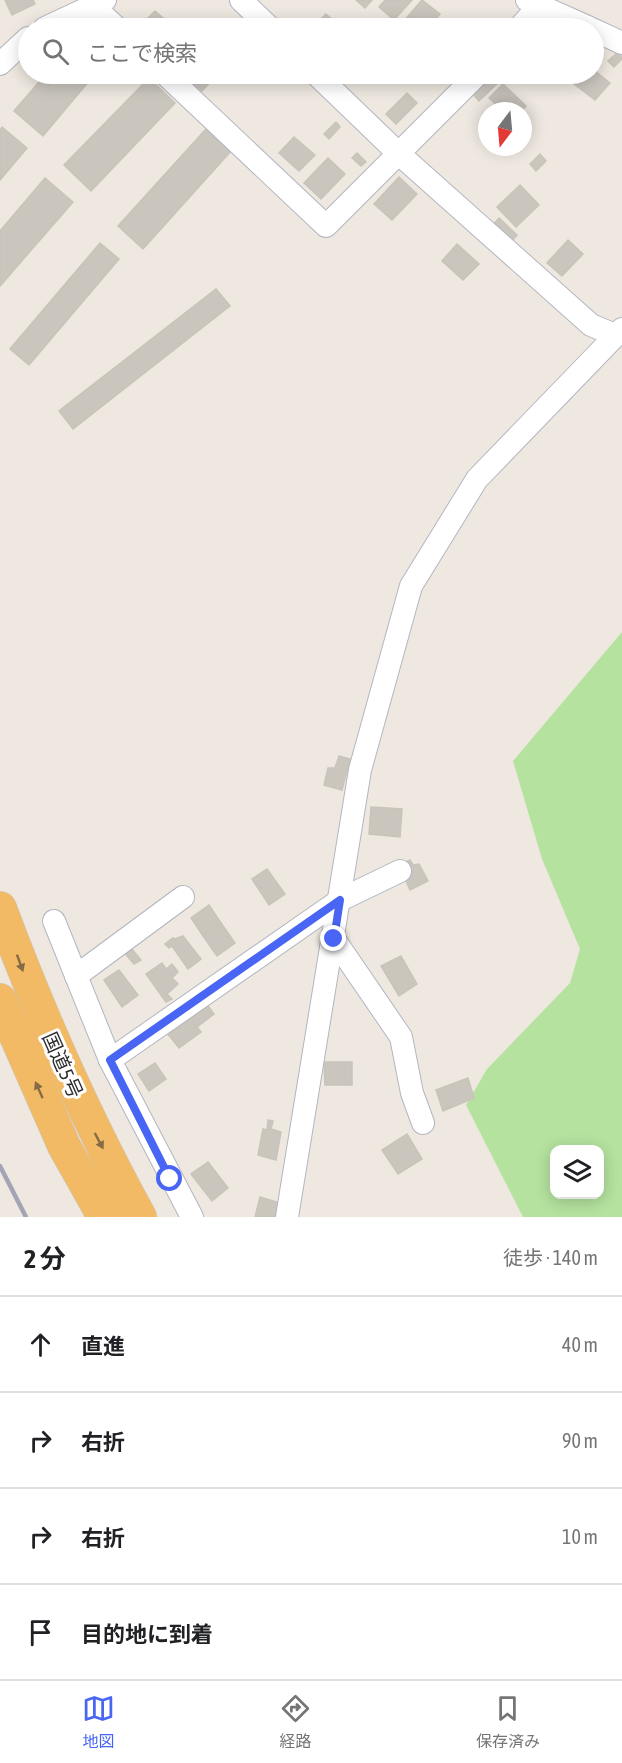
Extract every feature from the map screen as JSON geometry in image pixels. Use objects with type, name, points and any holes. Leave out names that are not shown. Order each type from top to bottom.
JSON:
[{"type":"highway","name":"国道5号","points":[[0,908],[42,1017],[96,1136],[140,1217]]},
{"type":"highway","name":"国道5号","points":[[0,1000],[64,1146],[104,1217]]},
{"type":"street","points":[[241,0],[260,18]]},
{"type":"street","points":[[525,18],[533,3],[567,18]]},
{"type":"street","points":[[62,18],[84,5],[103,18]]},
{"type":"street","points":[[604,35],[622,43]]},
{"type":"street","points":[[0,64],[18,47]]},
{"type":"street","points":[[176,84],[326,226],[468,84]]},
{"type":"street","points":[[288,1217],[360,770],[411,586],[477,479],[618,332],[591,325],[398,153],[326,84]]},
{"type":"street","points":[[110,1060],[340,900],[400,871]]},
{"type":"street","points":[[76,976],[183,897]]},
{"type":"street","points":[[54,921],[110,1060],[192,1217]]},
{"type":"street","points":[[334,939],[401,1037],[412,1093],[423,1123]]},
{"type":"green space","points":[[622,632],[622,1217],[523,1217],[466,1105],[487,1069],[570,983],[580,949],[542,859],[513,761]]},
{"type":"building","points":[[5,0],[33,0],[35,4],[12,15]]},
{"type":"building","points":[[356,0],[372,0],[365,8]]},
{"type":"building","points":[[385,0],[412,0],[396,18],[392,18],[379,7]]},
{"type":"building","points":[[422,0],[440,14],[437,18],[407,18]]},
{"type":"building","points":[[155,11],[163,18],[148,18]]},
{"type":"building","points":[[619,51],[622,59],[614,67],[608,61]]},
{"type":"building","points":[[604,78],[610,83],[595,100],[574,84],[604,84]]},
{"type":"building","points":[[37,84],[87,84],[43,136],[14,111]]},
{"type":"building","points":[[143,84],[155,84],[175,103],[91,191],[64,165]]},
{"type":"building","points":[[194,84],[209,84],[202,91]]},
{"type":"building","points":[[484,84],[497,84],[479,101],[473,94]]},
{"type":"building","points":[[503,84],[522,102],[493,102],[489,98]]},
{"type":"building","points":[[407,93],[417,103],[396,124],[386,114]]},
{"type":"building","points":[[336,122],[340,127],[329,139],[324,134]]},
{"type":"building","points":[[2,127],[27,148],[0,180],[0,130]]},
{"type":"building","points":[[206,129],[231,151],[143,249],[118,226]]},
{"type":"building","points":[[294,137],[315,155],[299,171],[279,153]]},
{"type":"building","points":[[357,153],[366,162],[361,166],[352,158]]},
{"type":"building","points":[[540,154],[546,161],[536,171],[530,164]]},
{"type":"building","points":[[328,158],[345,174],[321,199],[304,183]]},
{"type":"building","points":[[399,177],[417,194],[392,220],[374,204]]},
{"type":"building","points":[[45,178],[73,202],[0,286],[0,231]]},
{"type":"building","points":[[520,185],[539,205],[516,227],[497,207]]},
{"type":"building","points":[[499,218],[517,235],[510,243],[492,226]]},
{"type":"building","points":[[568,240],[583,254],[562,276],[547,263]]},
{"type":"building","points":[[100,243],[119,259],[29,365],[10,349]]},
{"type":"building","points":[[457,244],[479,264],[463,280],[442,261]]},
{"type":"building","points":[[216,289],[230,306],[73,429],[59,411]]},
{"type":"building","points":[[339,756],[350,759],[342,790],[324,785],[328,768],[335,768]]},
{"type":"building","points":[[371,807],[402,809],[400,837],[369,834]]},
{"type":"building","points":[[410,860],[413,865],[419,864],[428,881],[410,890],[399,865]]},
{"type":"building","points":[[267,869],[285,894],[269,905],[252,879]]},
{"type":"building","points":[[209,905],[221,923],[203,936],[191,918]]},
{"type":"building","points":[[221,923],[235,943],[217,956],[203,936]]},
{"type":"building","points":[[183,936],[201,959],[188,969],[172,946],[169,948],[165,944],[173,938]]},
{"type":"building","points":[[126,942],[141,960],[134,964],[121,949]]},
{"type":"building","points":[[401,956],[417,984],[399,996],[381,966]]},
{"type":"building","points":[[162,963],[166,969],[172,964],[178,972],[172,978],[178,984],[167,994],[172,999],[166,1002],[146,974]]},
{"type":"building","points":[[119,970],[138,995],[122,1007],[104,980]]},
{"type":"building","points":[[197,991],[214,1014],[197,1027],[185,1011]]},
{"type":"building","points":[[185,1011],[201,1032],[179,1048],[164,1029]]},
{"type":"building","points":[[324,1062],[352,1062],[352,1085],[325,1085]]},
{"type":"building","points":[[155,1063],[166,1079],[149,1091],[138,1074]]},
{"type":"building","points":[[468,1078],[474,1098],[443,1111],[436,1090]]},
{"type":"building","points":[[268,1120],[273,1121],[271,1129],[281,1132],[276,1160],[258,1155],[263,1129],[267,1130]]},
{"type":"building","points":[[407,1134],[422,1159],[398,1174],[382,1150]]},
{"type":"building","points":[[208,1162],[228,1188],[212,1201],[191,1174]]},
{"type":"building","points":[[260,1197],[283,1204],[280,1217],[255,1217]]},
{"type":"railway","points":[[0,1166],[26,1217]]},
{"type":"route","points":[[170,1179],[110,1060],[340,900],[334,939]]}]
